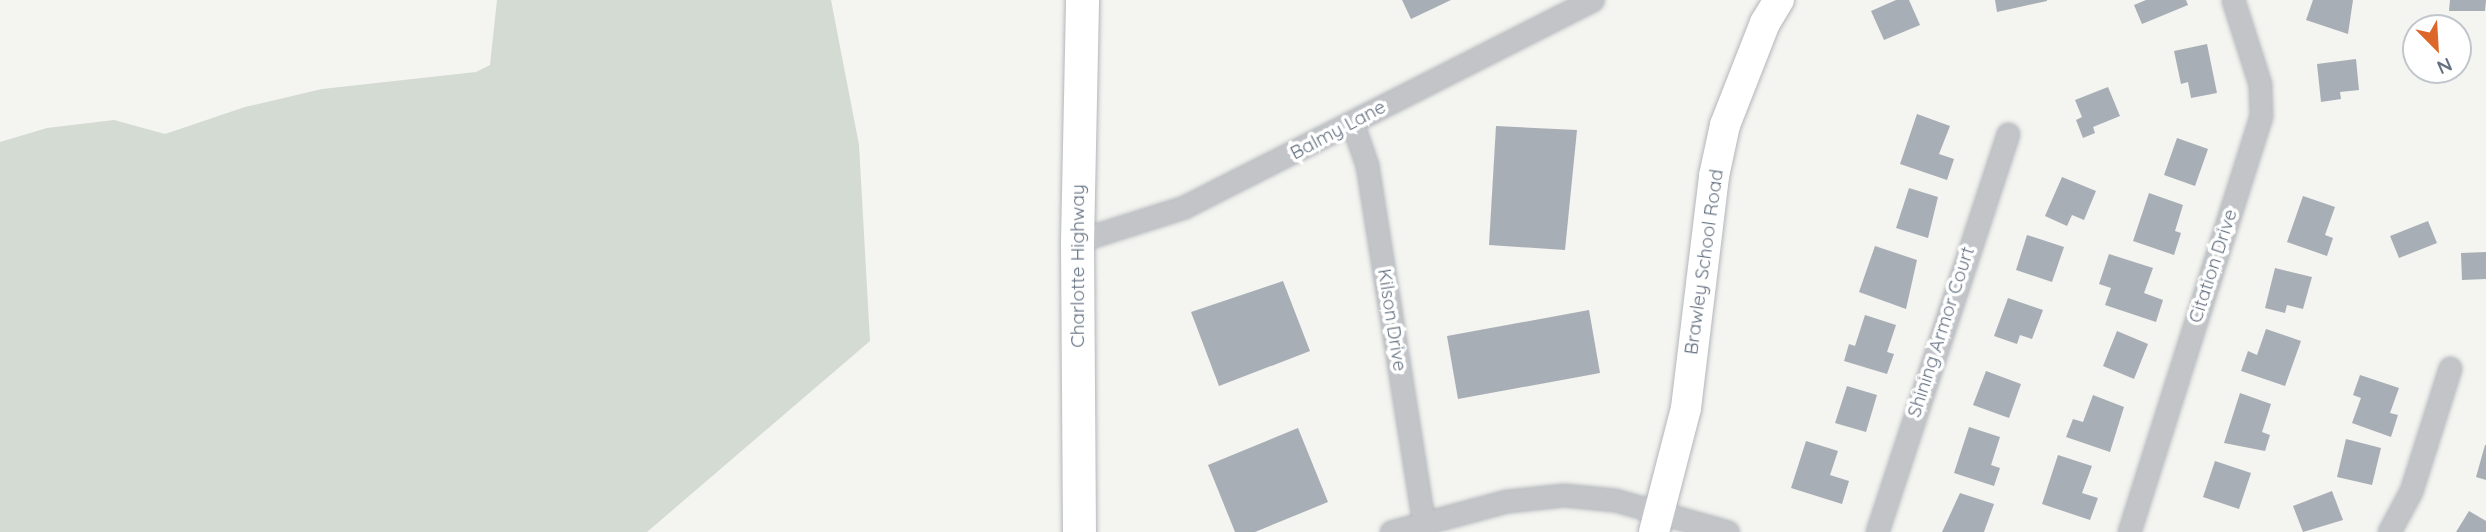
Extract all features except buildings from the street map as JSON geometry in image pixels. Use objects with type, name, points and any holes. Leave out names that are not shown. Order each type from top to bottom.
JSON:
[{"type":"main road","name":"Charlotte Highway","points":[[1079,532],[1077,241],[1082,0]]},
{"type":"main road","name":"Brawley School Road","points":[[1657,522],[1686,408],[1714,176],[1725,125],[1760,35],[1779,0]]},
{"type":"street","name":"Balmy Lane","points":[[1077,241],[1184,207],[1592,0]]},
{"type":"street","name":"Citation Drive","points":[[2129,532],[2261,116],[2260,84],[2232,0]]},
{"type":"street","name":"Kilson Drive","points":[[1352,122],[1367,165],[1423,520]]},
{"type":"street","name":"Shining Armor Court","points":[[1877,532],[2008,134]]},
{"type":"street","points":[[2389,532],[2411,491],[2450,368]]},
{"type":"street","points":[[1391,532],[1423,520],[1507,501],[1564,495],[1615,500],[1657,522],[1728,532]]},
{"type":"shaded area","points":[[497,0],[831,0],[859,145],[870,341],[647,532],[0,532],[0,142],[47,128],[114,120],[165,134],[245,107],[322,89],[476,72],[490,65]]}]
